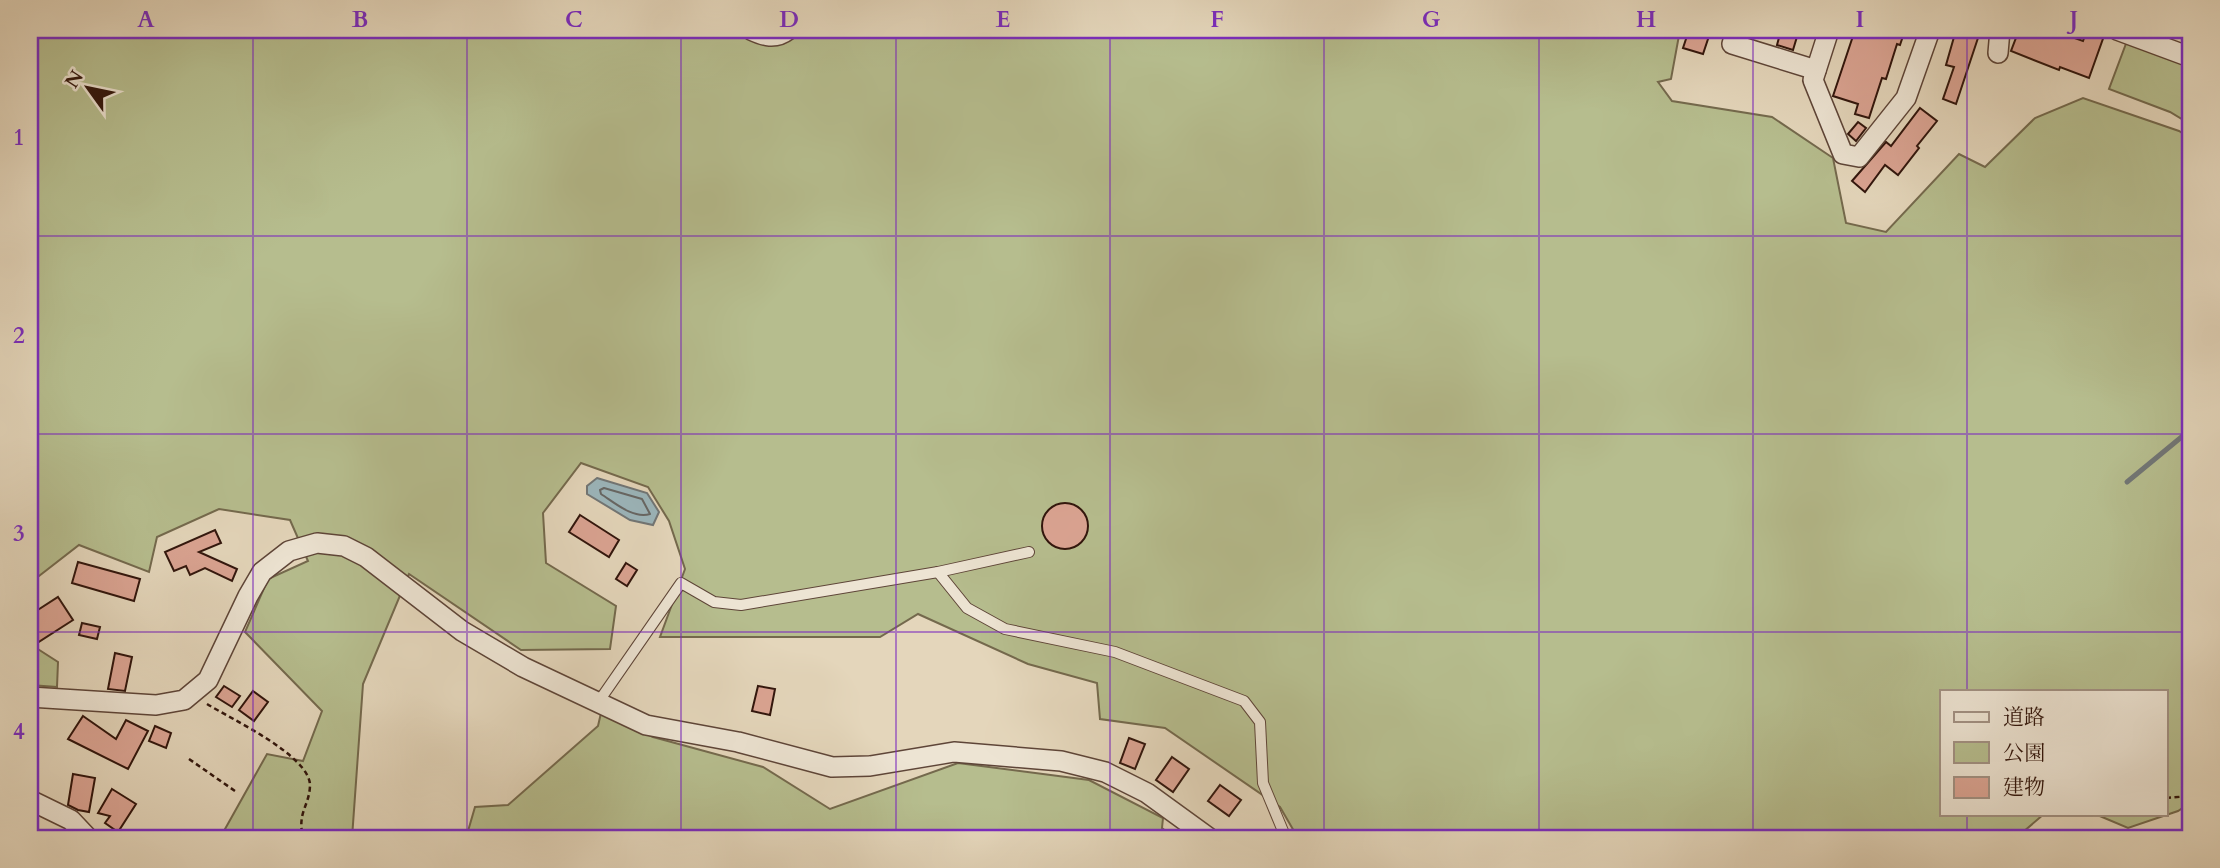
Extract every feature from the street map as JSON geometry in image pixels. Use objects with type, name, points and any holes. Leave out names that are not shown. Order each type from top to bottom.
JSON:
[{"type":"street","points":[[751,30],[766,37],[788,30]]},
{"type":"street","points":[[1736,30],[1731,44],[1816,70]]},
{"type":"street","points":[[1829,30],[1813,80],[1843,154],[1859,157],[1906,98],[1930,30]]},
{"type":"street","points":[[1998,53],[2000,30]]},
{"type":"street","points":[[2118,30],[2190,57]]},
{"type":"street","points":[[30,697],[156,705],[184,700],[208,680],[262,572],[289,551],[317,543],[344,546],[366,557],[462,631],[523,667],[646,725],[738,742],[832,767],[870,766],[954,752],[1061,761],[1105,772],[1147,793],[1209,838]]},
{"type":"street","points":[[30,800],[71,820],[88,838]]},
{"type":"lane","points":[[597,704],[681,583],[714,602],[741,605],[938,572],[1029,552]]},
{"type":"lane","points":[[938,572],[967,608],[1005,629],[1115,652],[1244,701],[1260,722],[1263,783],[1283,831],[1282,838]]},
{"type":"path","points":[[205,703],[288,753],[307,773],[310,786],[301,816],[303,838]]},
{"type":"path","points":[[189,759],[234,791]]},
{"type":"path","points":[[2168,798],[2190,796]]},
{"type":"green space","points":[[30,30],[1680,30],[1671,79],[1658,82],[1672,101],[1772,117],[1833,158],[1846,223],[1886,232],[1959,154],[1985,167],[2035,118],[2083,98],[2179,131],[2190,138],[2190,803],[2168,814],[2168,690],[1940,690],[1940,816],[2042,816],[2016,838],[1298,838],[1280,807],[1165,728],[1100,719],[1097,683],[1028,664],[918,614],[880,637],[660,637],[685,569],[669,521],[648,487],[581,463],[543,513],[546,563],[616,606],[610,649],[521,650],[409,574],[363,684],[352,838],[220,838],[267,754],[303,761],[322,711],[245,632],[268,579],[308,561],[290,520],[219,509],[157,537],[149,572],[79,545],[30,583]]},
{"type":"green space","points":[[2127,41],[2190,65],[2190,124],[2170,112],[2109,89]]},
{"type":"green space","points":[[30,644],[58,662],[57,687],[30,685]]},
{"type":"green space","points":[[601,713],[653,737],[763,767],[830,809],[958,763],[1089,780],[1163,818],[1162,828],[1174,838],[466,838],[475,807],[508,805],[598,726]]},
{"type":"green space","points":[[2100,816],[2163,816],[2128,828]]},
{"type":"water","points":[[597,478],[647,493],[659,512],[653,525],[630,520],[587,494],[587,486]]},
{"type":"building","points":[[1689,30],[1711,30],[1703,54],[1683,48]]},
{"type":"building","points":[[1781,30],[1799,30],[1793,50],[1777,45]]},
{"type":"building","points":[[1855,30],[1905,30],[1900,45],[1897,44],[1886,79],[1882,78],[1869,118],[1855,114],[1858,104],[1833,96]]},
{"type":"building","points":[[1956,30],[1980,32],[1956,104],[1943,99],[1954,67],[1946,65]]},
{"type":"building","points":[[2019,30],[2052,30],[2083,41],[2087,30],[2105,33],[2089,78],[2060,67],[2059,70],[2011,51]]},
{"type":"building","points":[[1920,108],[1937,121],[1898,175],[1885,165],[1865,192],[1852,181],[1886,142],[1891,146]]},
{"type":"building","points":[[1858,122],[1866,128],[1856,141],[1848,134]]},
{"type":"building","points":[[1065,503],[1081,510],[1088,526],[1081,542],[1065,549],[1049,542],[1042,526],[1049,510]]},
{"type":"building","points":[[580,515],[619,540],[609,557],[569,532]]},
{"type":"building","points":[[215,530],[221,543],[199,552],[237,569],[232,581],[205,568],[190,575],[186,566],[174,571],[165,552]]},
{"type":"building","points":[[78,562],[140,579],[134,601],[72,583]]},
{"type":"building","points":[[626,563],[637,570],[627,586],[616,579]]},
{"type":"building","points":[[58,597],[73,620],[37,643],[30,632],[30,615]]},
{"type":"building","points":[[82,623],[100,627],[97,639],[79,635]]},
{"type":"building","points":[[115,653],[132,657],[125,691],[108,689]]},
{"type":"building","points":[[224,686],[240,696],[232,707],[216,697]]},
{"type":"building","points":[[758,686],[775,689],[770,715],[752,711]]},
{"type":"building","points":[[253,691],[268,702],[254,721],[239,710]]},
{"type":"building","points":[[83,716],[116,739],[126,720],[148,731],[128,769],[68,739]]},
{"type":"building","points":[[155,726],[171,733],[166,748],[149,741]]},
{"type":"building","points":[[1129,738],[1145,744],[1135,769],[1120,763]]},
{"type":"building","points":[[1172,757],[1189,769],[1173,792],[1156,780]]},
{"type":"building","points":[[73,774],[95,778],[89,812],[68,805]]},
{"type":"building","points":[[1220,785],[1241,800],[1229,816],[1208,801]]},
{"type":"building","points":[[112,789],[136,804],[118,832],[105,823],[110,816],[98,813]]},
{"type":"waterway","points":[[2127,482],[2190,430]]}]
